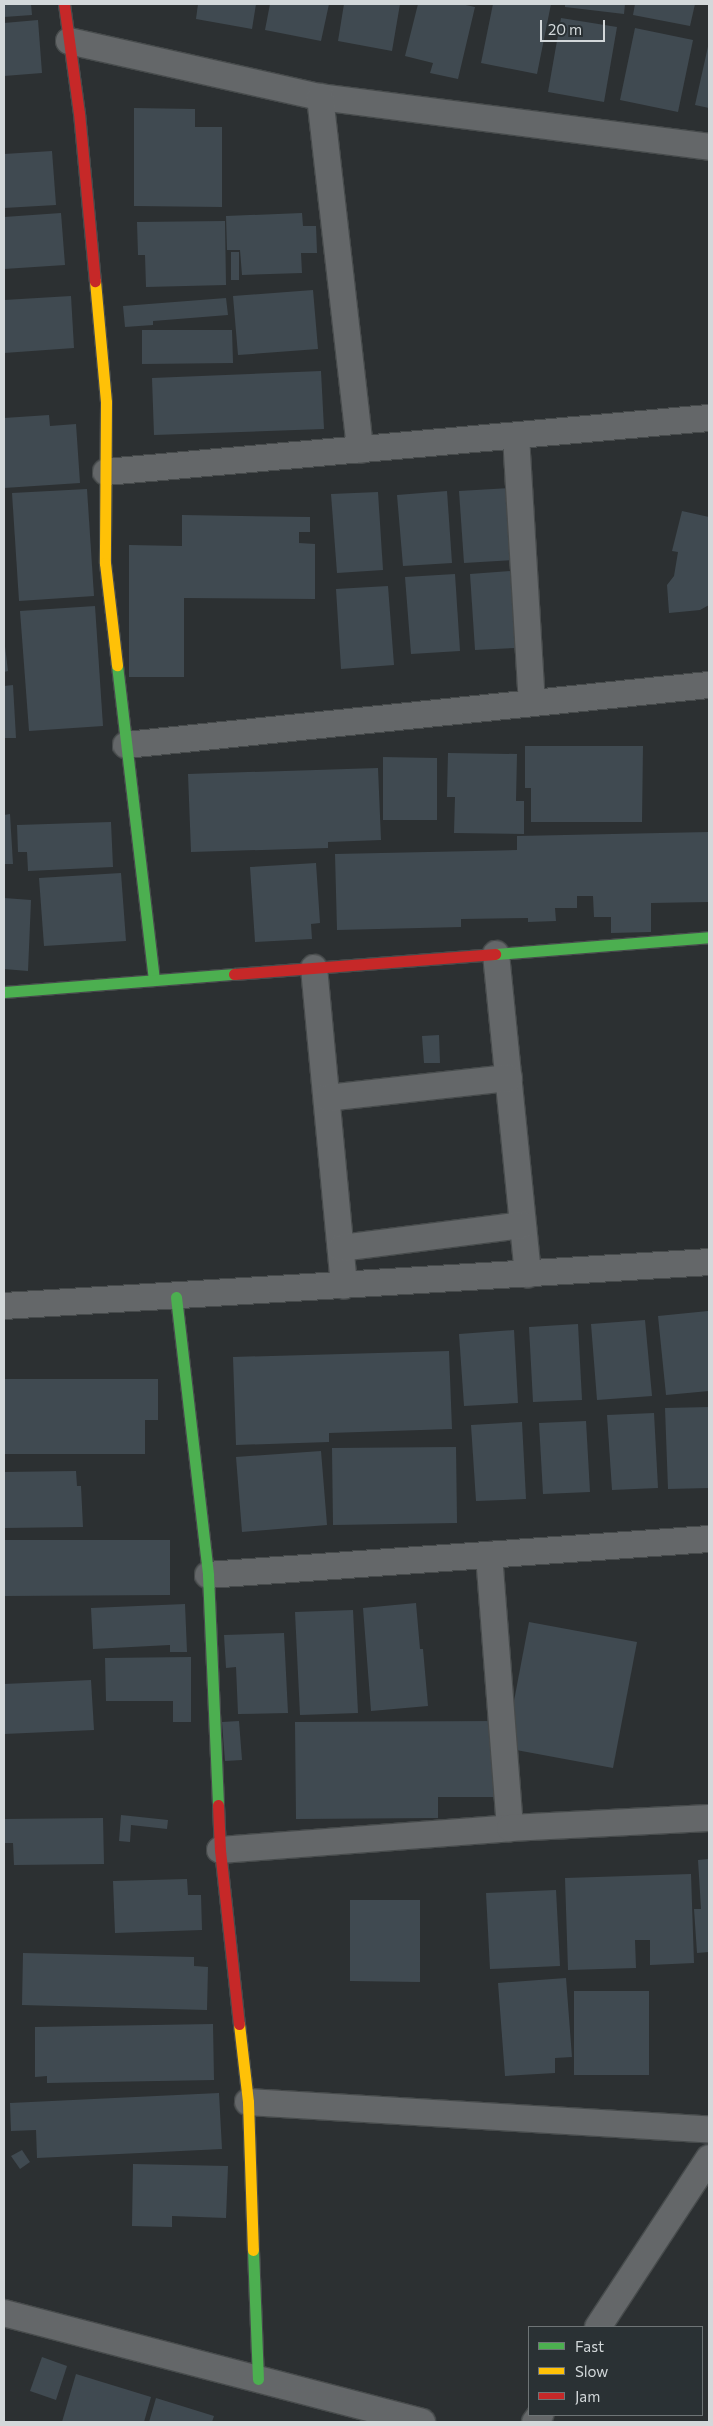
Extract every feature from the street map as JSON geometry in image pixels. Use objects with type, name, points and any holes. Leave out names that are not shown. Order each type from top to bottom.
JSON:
[{"type":"street","points":[[64,4],[79,113],[106,402],[105,563],[154,980]]},
{"type":"street","points":[[69,41],[320,97],[709,147]]},
{"type":"street","points":[[320,97],[360,450]]},
{"type":"street","points":[[106,472],[709,418]]},
{"type":"street","points":[[516,436],[532,703]]},
{"type":"street","points":[[126,746],[709,685]]},
{"type":"street","points":[[4,992],[709,937]]},
{"type":"street","points":[[496,954],[528,1274]]},
{"type":"street","points":[[314,968],[344,1286]]},
{"type":"street","points":[[327,1098],[508,1078]]},
{"type":"street","points":[[341,1248],[523,1225]]},
{"type":"street","points":[[6,1304],[344,1286],[709,1262]]},
{"type":"street","points":[[176,1296],[208,1575],[220,1850],[248,2102],[258,2380]]},
{"type":"street","points":[[208,1575],[709,1539]]},
{"type":"street","points":[[489,1555],[510,1828]]},
{"type":"street","points":[[220,1850],[510,1828],[709,1818]]},
{"type":"street","points":[[248,2102],[709,2129]]},
{"type":"street","points":[[599,2326],[709,2158]]},
{"type":"street","points":[[4,2313],[422,2422]]},
{"type":"building","points":[[4,4],[31,4],[32,15],[4,17]]},
{"type":"building","points":[[198,4],[256,4],[252,29],[196,19]]},
{"type":"building","points":[[270,4],[329,4],[321,41],[265,30]]},
{"type":"building","points":[[344,4],[400,4],[392,51],[338,41]]},
{"type":"building","points":[[418,4],[461,4],[475,7],[458,79],[430,73],[433,63],[405,56]]},
{"type":"building","points":[[493,4],[551,4],[537,74],[481,63]]},
{"type":"building","points":[[565,4],[625,4],[624,14],[565,7]]},
{"type":"building","points":[[635,4],[695,4],[690,26],[633,15]]},
{"type":"building","points":[[561,18],[617,27],[604,102],[548,92]]},
{"type":"building","points":[[38,20],[42,73],[4,76],[4,23]]},
{"type":"building","points":[[635,28],[693,40],[678,112],[620,100]]},
{"type":"building","points":[[709,42],[709,108],[695,105]]},
{"type":"building","points":[[134,108],[195,109],[195,127],[222,127],[222,207],[134,206]]},
{"type":"building","points":[[52,151],[56,205],[4,208],[4,154]]},
{"type":"building","points":[[61,213],[65,265],[4,269],[4,217]]},
{"type":"building","points":[[302,213],[303,226],[316,226],[317,253],[301,253],[302,273],[242,275],[240,250],[227,250],[226,216]]},
{"type":"building","points":[[225,221],[226,285],[146,287],[145,255],[138,255],[137,222]]},
{"type":"building","points":[[231,252],[239,252],[239,280],[231,280]]},
{"type":"building","points":[[313,290],[318,349],[238,355],[233,296]]},
{"type":"building","points":[[71,296],[74,348],[4,353],[4,300]]},
{"type":"building","points":[[226,298],[228,315],[153,321],[153,325],[125,327],[123,306]]},
{"type":"building","points":[[142,330],[232,330],[233,363],[142,364]]},
{"type":"building","points":[[321,371],[324,429],[154,435],[152,378]]},
{"type":"building","points":[[49,415],[50,426],[76,424],[80,483],[4,488],[4,418]]},
{"type":"building","points":[[510,488],[515,560],[464,563],[459,491]]},
{"type":"building","points":[[87,489],[94,596],[19,601],[12,493]]},
{"type":"building","points":[[447,491],[452,563],[403,566],[397,495]]},
{"type":"building","points":[[378,492],[383,570],[337,573],[331,494]]},
{"type":"building","points":[[682,511],[709,517],[709,605],[700,610],[669,613],[667,585],[674,576],[678,552],[672,551]]},
{"type":"building","points":[[182,515],[310,517],[310,532],[299,532],[299,543],[315,544],[315,599],[184,598],[184,677],[129,677],[129,545],[182,546]]},
{"type":"building","points":[[510,571],[515,648],[475,650],[470,574]]},
{"type":"building","points":[[455,574],[460,651],[411,654],[405,577]]},
{"type":"building","points":[[388,586],[394,665],[341,669],[336,589]]},
{"type":"building","points":[[95,606],[103,726],[29,731],[20,611]]},
{"type":"building","points":[[4,638],[8,671],[4,672]]},
{"type":"building","points":[[13,685],[16,738],[4,738],[4,686]]},
{"type":"building","points":[[525,746],[643,746],[642,822],[531,822],[531,788],[525,788]]},
{"type":"building","points":[[448,753],[517,754],[516,801],[524,801],[524,834],[454,833],[455,797],[447,797]]},
{"type":"building","points":[[383,757],[437,758],[437,820],[383,820]]},
{"type":"building","points":[[378,768],[381,840],[328,842],[328,848],[191,852],[188,774]]},
{"type":"building","points":[[10,814],[13,864],[4,864],[4,815]]},
{"type":"building","points":[[111,822],[113,867],[28,871],[27,852],[18,852],[17,825]]},
{"type":"building","points":[[709,832],[709,902],[651,903],[651,932],[611,933],[611,917],[594,917],[593,896],[577,896],[577,908],[555,908],[556,921],[528,922],[528,918],[461,919],[461,927],[337,930],[335,854],[517,850],[517,836]]},
{"type":"building","points":[[316,863],[320,923],[311,924],[312,939],[255,942],[250,867]]},
{"type":"building","points":[[121,873],[126,941],[44,946],[39,878]]},
{"type":"building","points":[[4,898],[31,900],[28,971],[4,969]]},
{"type":"building","points":[[439,1035],[440,1063],[424,1063],[422,1036]]},
{"type":"building","points":[[708,1311],[709,1391],[666,1395],[658,1316]]},
{"type":"building","points":[[645,1320],[652,1396],[597,1400],[591,1324]]},
{"type":"building","points":[[578,1324],[582,1400],[533,1402],[529,1327]]},
{"type":"building","points":[[514,1330],[518,1403],[464,1406],[459,1334]]},
{"type":"building","points":[[449,1351],[452,1429],[329,1433],[329,1442],[236,1445],[233,1357]]},
{"type":"building","points":[[4,1379],[158,1379],[158,1420],[145,1420],[145,1454],[4,1454]]},
{"type":"building","points":[[709,1407],[709,1488],[668,1489],[665,1408]]},
{"type":"building","points":[[654,1413],[658,1488],[612,1490],[607,1415]]},
{"type":"building","points":[[586,1421],[590,1492],[543,1494],[539,1423]]},
{"type":"building","points":[[522,1422],[526,1499],[476,1501],[471,1425]]},
{"type":"building","points":[[456,1447],[457,1523],[333,1525],[332,1448]]},
{"type":"building","points":[[321,1451],[327,1525],[242,1532],[236,1457]]},
{"type":"building","points":[[76,1471],[77,1486],[81,1486],[83,1527],[4,1528],[4,1472]]},
{"type":"building","points":[[4,1540],[170,1540],[170,1595],[4,1596]]},
{"type":"building","points":[[416,1603],[420,1649],[423,1649],[428,1706],[371,1711],[363,1608]]},
{"type":"building","points":[[185,1604],[187,1652],[170,1652],[170,1645],[93,1649],[91,1608]]},
{"type":"building","points":[[353,1610],[358,1713],[300,1715],[295,1612]]},
{"type":"building","points":[[529,1622],[637,1642],[613,1768],[505,1748]]},
{"type":"building","points":[[284,1633],[288,1713],[238,1714],[236,1667],[226,1668],[224,1635]]},
{"type":"building","points":[[191,1657],[191,1722],[173,1722],[173,1701],[106,1701],[105,1658]]},
{"type":"building","points":[[91,1680],[94,1730],[4,1734],[4,1684]]},
{"type":"building","points":[[239,1721],[242,1760],[225,1761],[222,1722]]},
{"type":"building","points":[[498,1721],[499,1797],[438,1797],[438,1818],[296,1819],[295,1722]]},
{"type":"building","points":[[121,1815],[168,1820],[167,1829],[131,1825],[130,1842],[119,1841]]},
{"type":"building","points":[[103,1818],[104,1864],[14,1865],[13,1843],[4,1843],[4,1819]]},
{"type":"building","points":[[709,1859],[709,1952],[697,1953],[694,1909],[701,1909],[698,1860]]},
{"type":"building","points":[[691,1874],[694,1963],[650,1965],[650,1940],[635,1940],[636,1968],[568,1970],[565,1878]]},
{"type":"building","points":[[187,1879],[188,1895],[201,1895],[202,1930],[115,1933],[113,1881]]},
{"type":"building","points":[[556,1890],[560,1966],[490,1969],[486,1893]]},
{"type":"building","points":[[350,1900],[420,1900],[420,1982],[350,1981]]},
{"type":"building","points":[[23,1953],[194,1957],[194,1966],[208,1967],[207,2010],[22,2005]]},
{"type":"building","points":[[566,1978],[572,2057],[555,2058],[555,2073],[505,2076],[498,1983]]},
{"type":"building","points":[[574,1991],[649,1991],[649,2075],[574,2075]]},
{"type":"building","points":[[213,2024],[214,2080],[47,2083],[47,2076],[35,2077],[35,2027]]},
{"type":"building","points":[[219,2093],[222,2149],[37,2158],[36,2130],[11,2131],[10,2103]]},
{"type":"building","points":[[22,2150],[30,2162],[20,2169],[11,2156]]},
{"type":"building","points":[[133,2164],[228,2166],[226,2218],[172,2216],[172,2227],[132,2226]]},
{"type":"building","points":[[42,2357],[67,2366],[56,2400],[30,2391]]},
{"type":"building","points":[[76,2374],[151,2397],[144,2422],[62,2422]]},
{"type":"building","points":[[156,2398],[214,2416],[212,2422],[149,2422]]},
{"type":"traffic: fast","points":[[117,665],[154,980]]},
{"type":"traffic: fast","points":[[495,954],[709,937]]},
{"type":"traffic: fast","points":[[4,992],[234,974]]},
{"type":"traffic: fast","points":[[176,1297],[208,1575],[218,1805]]},
{"type":"traffic: fast","points":[[253,2250],[258,2379]]},
{"type":"traffic: slow","points":[[95,281],[106,402],[105,563],[117,665]]},
{"type":"traffic: slow","points":[[239,2024],[248,2102],[253,2250]]},
{"type":"traffic: jam","points":[[64,4],[79,113],[95,281]]},
{"type":"traffic: jam","points":[[234,974],[495,954]]},
{"type":"traffic: jam","points":[[218,1805],[220,1850],[239,2024]]}]
